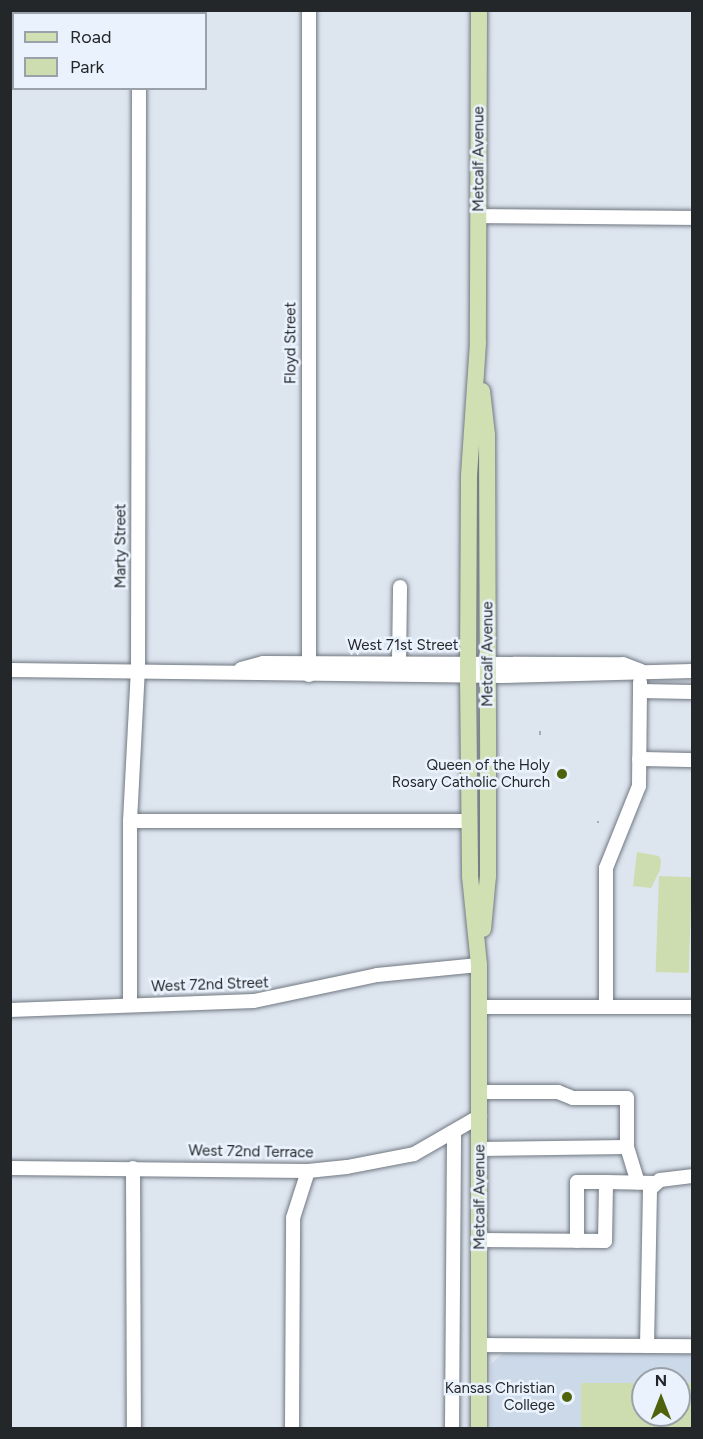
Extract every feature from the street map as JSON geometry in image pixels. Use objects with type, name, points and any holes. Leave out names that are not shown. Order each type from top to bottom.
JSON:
[{"type":"main road","name":"Metcalf Avenue","points":[[479,10],[478,344],[469,476],[468,669],[469,821],[480,1007],[479,1428]]},
{"type":"main road","name":"Metcalf Avenue","points":[[478,344],[487,435],[488,669],[488,876],[479,965]]},
{"type":"street","name":"Floyd Street","points":[[309,10],[309,669]]},
{"type":"street","name":"Marty Street","points":[[130,1004],[130,821],[138,670],[139,90]]},
{"type":"street","points":[[478,216],[693,218]]},
{"type":"street","points":[[399,663],[400,587]]},
{"type":"street","name":"West 71st Street","points":[[10,670],[236,670],[263,663],[309,669],[488,669],[629,675],[640,671],[693,671]]},
{"type":"street","name":"West 71st Street","points":[[309,669],[399,663],[468,669]]},
{"type":"street","points":[[606,1007],[606,868],[636,797],[640,671]]},
{"type":"street","points":[[640,691],[693,692]]},
{"type":"street","points":[[639,759],[693,760]]},
{"type":"street","points":[[130,821],[469,821]]},
{"type":"street","name":"West 72nd Street","points":[[10,1010],[254,1001],[378,975],[479,965]]},
{"type":"street","points":[[480,1007],[693,1007]]},
{"type":"street","points":[[480,1092],[558,1092],[573,1098],[627,1098],[627,1147],[638,1182]]},
{"type":"street","name":"West 72nd Terrace","points":[[10,1168],[308,1171],[392,1160],[454,1132],[480,1116]]},
{"type":"street","points":[[452,1428],[454,1132]]},
{"type":"street","points":[[480,1149],[627,1147]]},
{"type":"street","points":[[134,1168],[134,1428]]},
{"type":"street","points":[[292,1428],[292,1218],[308,1171]]},
{"type":"street","points":[[577,1241],[577,1182],[655,1183],[672,1176],[693,1176]]},
{"type":"street","points":[[480,1240],[605,1241],[606,1182]]},
{"type":"street","points":[[647,1346],[649,1202],[655,1183]]},
{"type":"street","points":[[479,1345],[693,1346]]},
{"type":"shaded area","name":"Kansas Christian College","points":[[506,1351],[692,1351],[692,1428],[491,1428],[491,1364]]},
{"type":"green space","points":[[637,852],[659,856],[661,860],[660,870],[651,888],[633,886]]},
{"type":"green space","points":[[659,876],[692,877],[689,973],[656,972]]},
{"type":"green space","points":[[581,1383],[631,1383],[631,1427],[691,1427],[692,1383],[692,1428],[581,1428]]},
{"type":"place","name":"Queen of the Holy Rosary Catholic Church","points":[[562,774]]},
{"type":"place","name":"Kansas Christian College","points":[[567,1397]]}]
